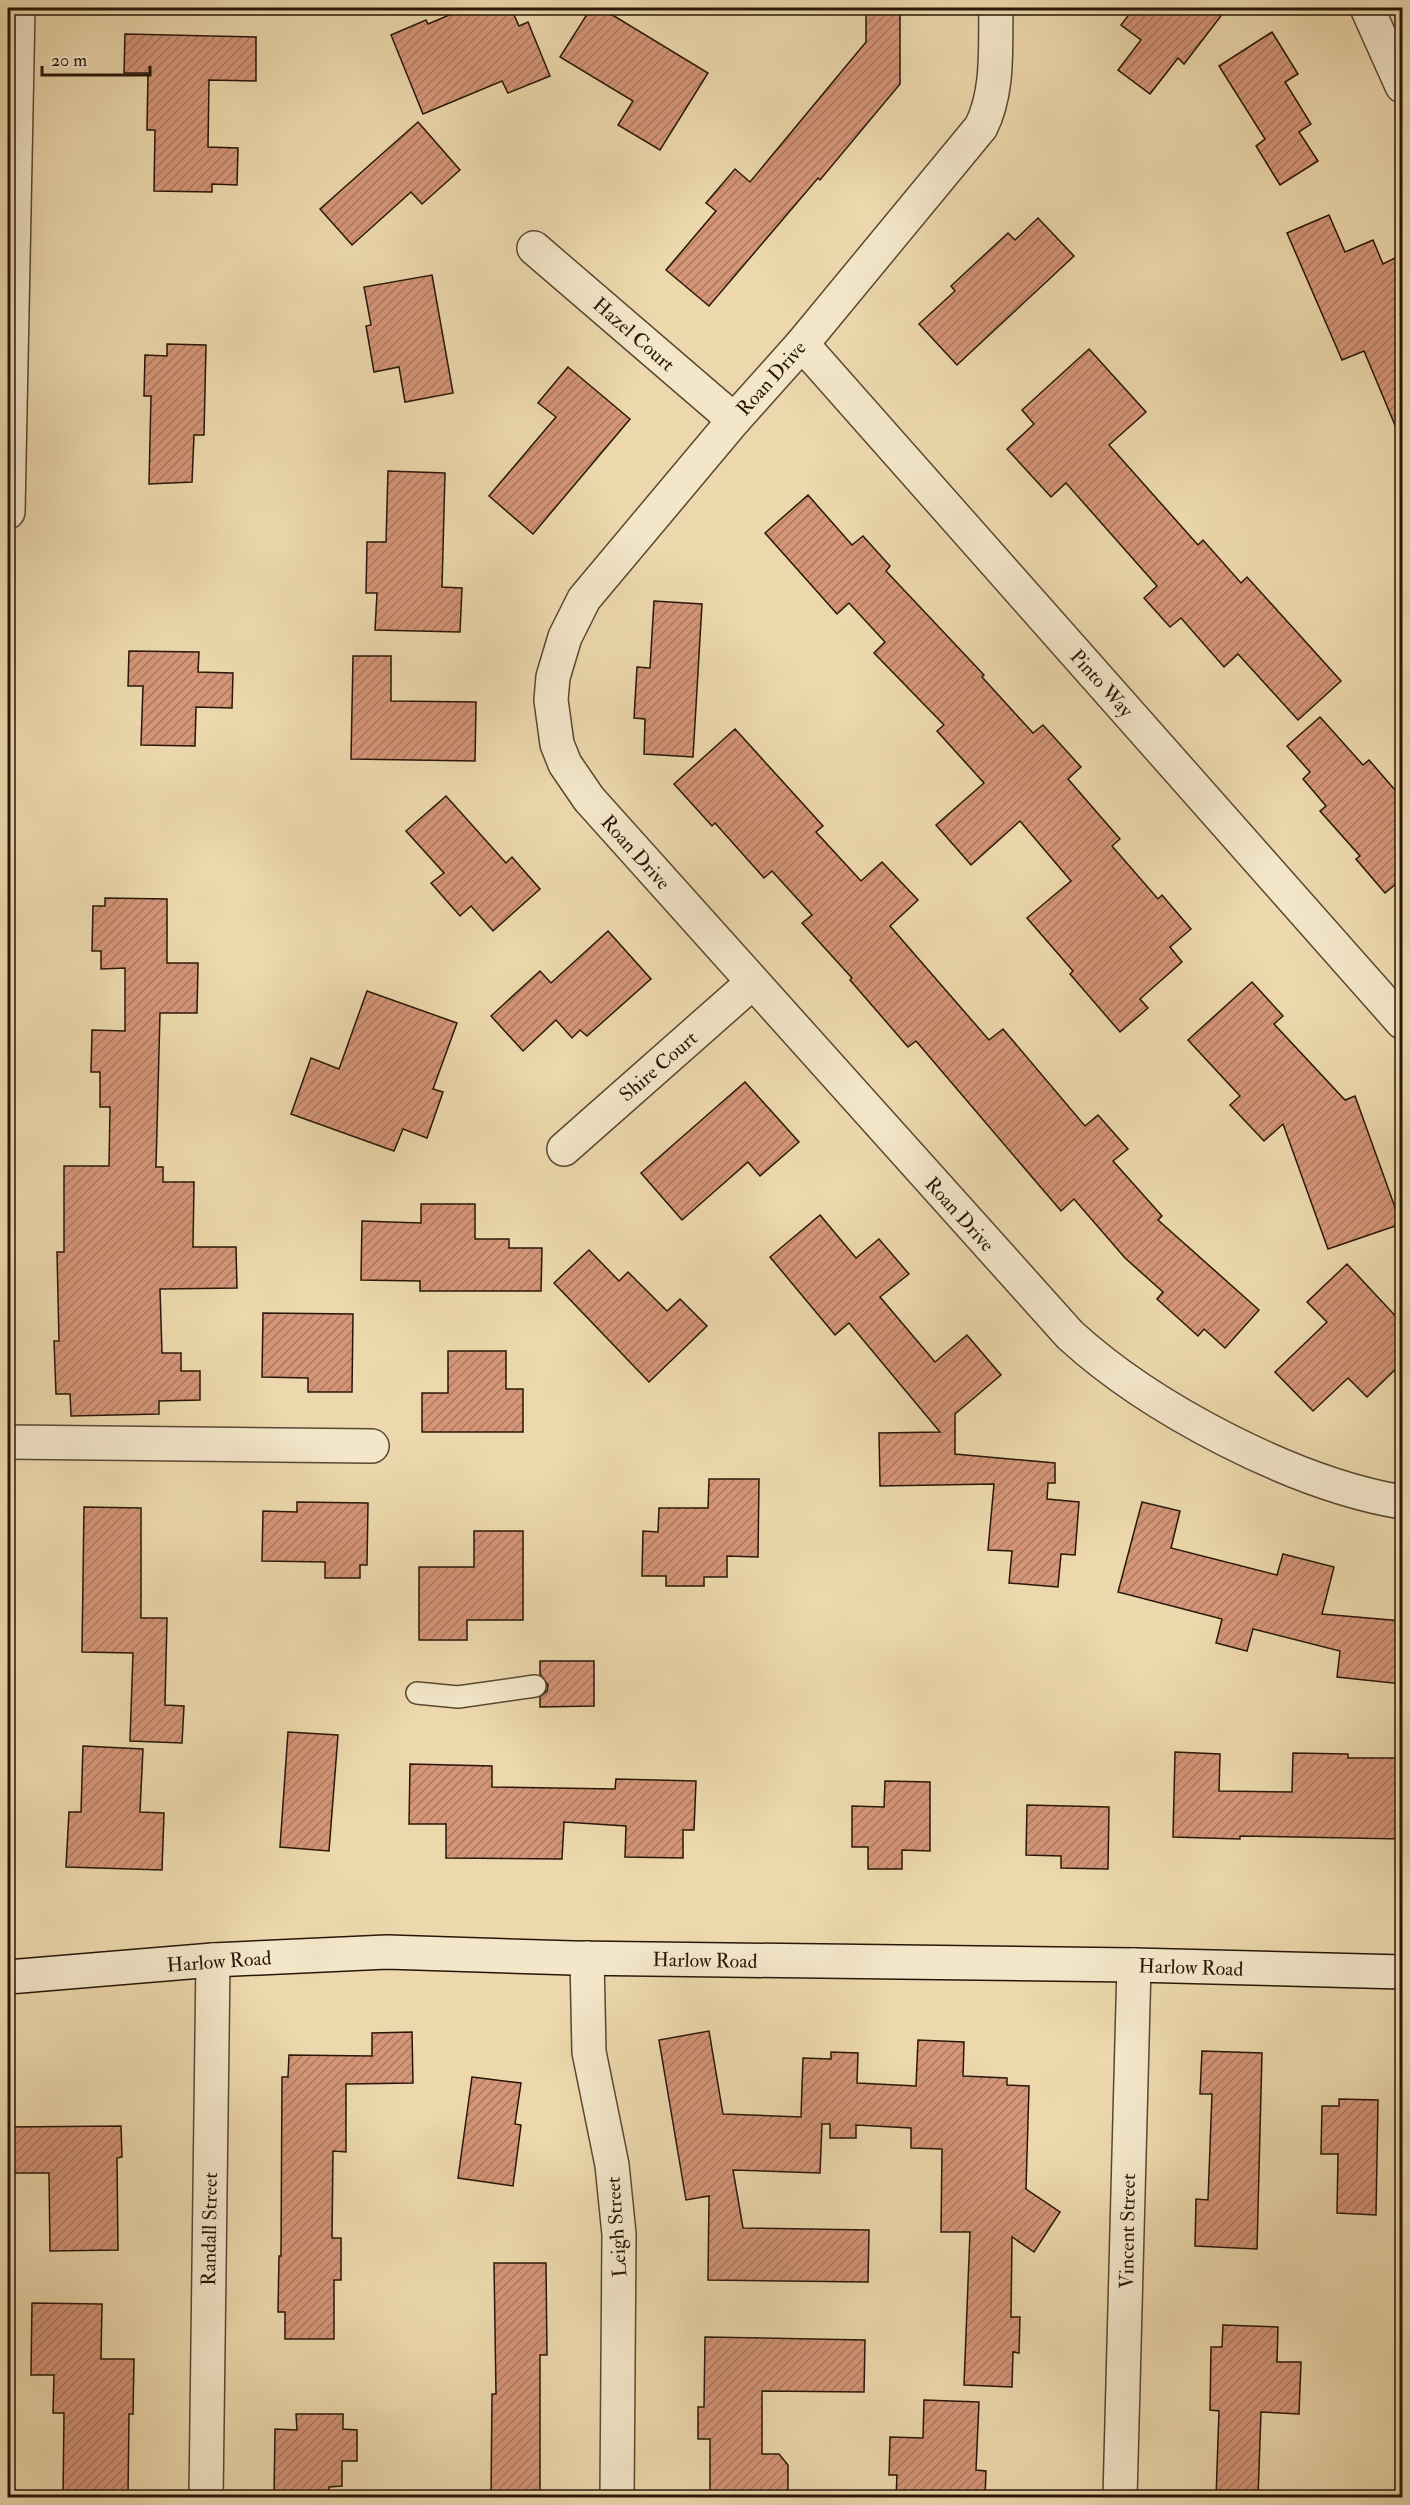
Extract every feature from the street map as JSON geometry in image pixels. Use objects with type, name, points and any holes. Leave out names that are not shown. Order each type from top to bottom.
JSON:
[{"type":"street","points":[[8,512],[18,8]]},
{"type":"street","name":"Roan Drive","points":[[996,8],[993,93],[990,110],[981,127],[802,344],[734,420],[584,599],[565,637],[553,677],[551,700],[557,744],[576,783],[752,983],[1070,1335],[1096,1359],[1131,1384],[1244,1448],[1340,1486],[1402,1502]]},
{"type":"street","points":[[1370,8],[1402,86]]},
{"type":"street","name":"Hazel Court","points":[[534,248],[734,420]]},
{"type":"street","name":"Pinto Way","points":[[802,344],[1402,1023]]},
{"type":"street","name":"Shire Court","points":[[564,1149],[752,983]]},
{"type":"street","points":[[8,1442],[372,1446]]},
{"type":"street","name":"Harlow Road","points":[[8,1977],[213,1960],[387,1952],[587,1958],[1134,1965],[1402,1972]]},
{"type":"street","name":"Leigh Street","points":[[587,1958],[589,2052],[612,2165],[619,2234],[616,2498]]},
{"type":"street","name":"Randall Street","points":[[206,2498],[213,1960]]},
{"type":"street","name":"Vincent Street","points":[[1120,2498],[1134,1965]]},
{"type":"lane","points":[[417,1693],[458,1697],[535,1686]]},
{"type":"building","points":[[466,8],[511,8],[519,26],[528,22],[550,76],[508,93],[502,81],[423,114],[391,35],[426,20],[428,24]]},
{"type":"building","points":[[591,8],[601,8],[708,73],[660,150],[618,125],[633,101],[560,57]]},
{"type":"building","points":[[866,8],[900,8],[900,84],[820,180],[818,178],[709,306],[666,270],[716,211],[706,203],[735,169],[750,182],[866,42]]},
{"type":"building","points":[[1134,8],[1227,8],[1184,64],[1178,58],[1150,94],[1118,70],[1141,40],[1121,25]]},
{"type":"building","points":[[1272,32],[1298,74],[1285,82],[1311,124],[1299,132],[1318,161],[1280,185],[1256,146],[1265,139],[1219,66]]},
{"type":"building","points":[[125,34],[256,37],[256,81],[209,80],[208,147],[238,148],[237,185],[212,184],[212,192],[154,191],[155,130],[147,130],[148,73],[124,73]]},
{"type":"building","points":[[418,122],[460,170],[422,204],[411,192],[352,245],[320,209]]},
{"type":"building","points":[[1329,215],[1345,252],[1373,240],[1383,264],[1395,258],[1402,276],[1402,442],[1364,351],[1342,360],[1287,233]]},
{"type":"building","points":[[1038,218],[1074,256],[957,365],[919,324],[955,291],[951,286],[1008,233],[1015,240]]},
{"type":"building","points":[[432,275],[453,393],[405,402],[399,367],[374,372],[366,326],[371,325],[364,287]]},
{"type":"building","points":[[167,344],[206,345],[204,435],[194,435],[192,482],[149,484],[151,396],[144,396],[145,355],[167,356]]},
{"type":"building","points":[[1089,349],[1146,412],[1109,445],[1198,545],[1203,540],[1241,583],[1247,577],[1341,681],[1298,720],[1238,654],[1224,667],[1181,618],[1170,627],[1144,598],[1157,586],[1066,483],[1051,497],[1007,449],[1034,424],[1022,410]]},
{"type":"building","points":[[568,367],[630,419],[533,534],[489,496],[556,417],[538,403]]},
{"type":"building","points":[[388,471],[445,473],[442,587],[462,588],[460,632],[375,630],[377,593],[366,593],[367,542],[386,542]]},
{"type":"building","points":[[808,495],[852,545],[863,536],[890,566],[886,571],[984,675],[982,677],[1033,733],[1043,725],[1081,767],[1068,779],[1120,839],[1112,846],[1158,899],[1162,895],[1191,929],[1170,947],[1182,962],[1140,999],[1148,1008],[1120,1032],[1070,974],[1073,971],[1027,918],[1071,881],[1020,821],[971,865],[936,825],[984,783],[937,731],[944,725],[874,653],[885,642],[849,603],[837,614],[765,533]]},
{"type":"building","points":[[654,601],[702,604],[693,757],[644,754],[645,719],[634,718],[637,667],[650,668]]},
{"type":"building","points":[[129,651],[199,652],[198,672],[233,673],[232,708],[196,707],[195,746],[141,745],[143,686],[128,686]]},
{"type":"building","points":[[353,656],[391,656],[391,701],[476,702],[475,761],[351,759]]},
{"type":"building","points":[[1320,717],[1363,765],[1369,760],[1402,798],[1402,879],[1385,893],[1356,859],[1360,856],[1320,811],[1326,806],[1303,779],[1310,772],[1287,746]]},
{"type":"building","points":[[735,729],[823,826],[816,832],[861,881],[882,862],[918,900],[890,926],[989,1040],[1003,1029],[1085,1126],[1098,1115],[1128,1149],[1113,1161],[1162,1216],[1158,1220],[1259,1310],[1225,1348],[1204,1329],[1198,1336],[1157,1299],[1163,1292],[1125,1258],[1074,1199],[1061,1211],[916,1041],[908,1047],[850,980],[852,978],[802,923],[812,915],[772,871],[764,878],[715,823],[712,826],[674,784]]},
{"type":"building","points":[[446,796],[506,863],[512,857],[540,889],[493,931],[471,906],[460,916],[431,883],[444,873],[406,831]]},
{"type":"building","points":[[105,898],[167,899],[167,963],[198,963],[197,1013],[160,1013],[156,1167],[163,1167],[163,1182],[194,1182],[193,1247],[236,1247],[237,1288],[160,1289],[162,1353],[181,1353],[181,1371],[200,1371],[200,1400],[159,1401],[159,1414],[71,1416],[70,1394],[56,1394],[54,1341],[59,1341],[57,1252],[64,1252],[64,1166],[109,1166],[110,1107],[100,1107],[100,1072],[91,1072],[92,1030],[125,1031],[125,968],[101,969],[101,951],[92,951],[93,906],[105,906]]},
{"type":"building","points":[[608,931],[651,979],[587,1036],[580,1030],[572,1038],[556,1020],[523,1051],[491,1016],[540,971],[551,983]]},
{"type":"building","points":[[1252,982],[1283,1016],[1274,1024],[1345,1100],[1355,1096],[1401,1224],[1328,1249],[1283,1124],[1264,1141],[1230,1105],[1240,1096],[1188,1040]]},
{"type":"building","points":[[367,991],[457,1023],[433,1089],[443,1092],[427,1138],[403,1129],[394,1151],[291,1114],[311,1058],[339,1069]]},
{"type":"building","points":[[745,1082],[799,1142],[760,1176],[748,1162],[682,1220],[641,1173]]},
{"type":"building","points":[[421,1204],[475,1204],[475,1239],[509,1239],[509,1248],[542,1248],[541,1291],[420,1291],[420,1281],[361,1280],[362,1221],[421,1223]]},
{"type":"building","points":[[820,1215],[856,1258],[879,1239],[909,1274],[880,1297],[935,1362],[967,1335],[1001,1375],[955,1414],[955,1454],[1055,1463],[1055,1483],[1048,1483],[1047,1499],[1079,1502],[1075,1555],[1061,1554],[1058,1587],[1009,1583],[1012,1551],[988,1550],[994,1484],[880,1486],[879,1433],[940,1432],[849,1323],[835,1335],[770,1257]]},
{"type":"building","points":[[589,1250],[619,1281],[628,1272],[667,1311],[680,1299],[707,1326],[649,1382],[554,1283]]},
{"type":"building","points":[[1347,1264],[1402,1323],[1402,1363],[1367,1397],[1348,1378],[1313,1411],[1275,1372],[1327,1322],[1307,1302]]},
{"type":"building","points":[[263,1313],[353,1314],[352,1392],[308,1392],[308,1378],[262,1377]]},
{"type":"building","points":[[448,1351],[506,1351],[506,1389],[523,1389],[523,1432],[422,1432],[422,1393],[448,1393]]},
{"type":"building","points":[[709,1479],[759,1479],[758,1557],[727,1556],[727,1577],[704,1577],[704,1586],[666,1586],[666,1576],[642,1576],[643,1531],[658,1532],[659,1508],[708,1508]]},
{"type":"building","points":[[297,1502],[368,1503],[367,1565],[360,1565],[360,1578],[325,1578],[325,1562],[262,1561],[263,1511],[297,1512]]},
{"type":"building","points":[[1142,1502],[1180,1511],[1171,1548],[1277,1575],[1283,1554],[1334,1567],[1322,1614],[1402,1621],[1402,1684],[1337,1677],[1340,1651],[1253,1629],[1247,1651],[1216,1643],[1222,1619],[1118,1592]]},
{"type":"building","points":[[84,1507],[141,1508],[141,1618],[167,1618],[165,1705],[184,1706],[182,1743],[130,1741],[133,1653],[82,1652]]},
{"type":"building","points":[[474,1531],[523,1531],[523,1620],[467,1620],[467,1640],[419,1640],[419,1567],[474,1567]]},
{"type":"building","points":[[540,1661],[594,1661],[594,1706],[540,1707],[540,1697],[547,1691],[548,1685],[540,1674]]},
{"type":"building","points":[[288,1732],[338,1735],[329,1851],[280,1847]]},
{"type":"building","points":[[83,1746],[143,1749],[140,1812],[164,1813],[162,1870],[66,1867],[69,1812],[81,1812]]},
{"type":"building","points":[[1175,1752],[1220,1754],[1219,1791],[1292,1792],[1293,1753],[1348,1754],[1348,1758],[1402,1758],[1402,1839],[1173,1837]]},
{"type":"building","points":[[410,1764],[492,1766],[492,1787],[615,1789],[616,1779],[696,1781],[694,1830],[683,1830],[683,1858],[625,1857],[626,1826],[564,1822],[562,1859],[446,1858],[446,1824],[409,1824]]},
{"type":"building","points":[[885,1781],[930,1782],[930,1851],[902,1850],[902,1869],[868,1869],[868,1847],[852,1847],[852,1806],[884,1807]]},
{"type":"building","points":[[1027,1805],[1109,1807],[1108,1869],[1061,1868],[1061,1856],[1026,1855]]},
{"type":"building","points":[[709,2031],[723,2114],[801,2117],[803,2058],[831,2059],[831,2052],[858,2053],[857,2083],[916,2086],[918,2040],[964,2042],[963,2076],[1007,2078],[1007,2085],[1029,2086],[1026,2189],[1060,2212],[1034,2252],[1012,2237],[1011,2317],[1020,2317],[1019,2353],[1013,2352],[1012,2387],[964,2385],[970,2232],[941,2232],[942,2149],[911,2148],[911,2128],[856,2125],[856,2138],[830,2138],[830,2124],[822,2124],[820,2173],[733,2170],[743,2228],[869,2230],[868,2282],[708,2280],[709,2196],[686,2200],[659,2040]]},
{"type":"building","points":[[412,2032],[413,2083],[346,2084],[346,2152],[333,2151],[332,2238],[341,2238],[341,2280],[334,2280],[334,2339],[285,2339],[285,2312],[278,2312],[279,2256],[281,2256],[282,2077],[288,2077],[289,2055],[372,2056],[372,2033]]},
{"type":"building","points":[[1202,2051],[1262,2053],[1257,2249],[1195,2246],[1196,2199],[1208,2200],[1212,2094],[1200,2094]]},
{"type":"building","points":[[472,2077],[521,2083],[515,2124],[521,2125],[513,2186],[458,2178]]},
{"type":"building","points":[[1339,2099],[1378,2100],[1376,2215],[1337,2213],[1338,2154],[1321,2154],[1322,2106],[1339,2106]]},
{"type":"building","points":[[121,2126],[122,2157],[117,2158],[118,2250],[50,2251],[49,2173],[8,2173],[8,2127]]},
{"type":"building","points":[[494,2263],[546,2263],[547,2355],[540,2355],[540,2491],[531,2491],[531,2498],[491,2498],[492,2394],[496,2394]]},
{"type":"building","points":[[32,2303],[102,2304],[101,2359],[134,2359],[133,2414],[129,2414],[128,2498],[63,2498],[64,2413],[53,2413],[54,2375],[31,2375]]},
{"type":"building","points":[[1223,2325],[1278,2327],[1277,2362],[1301,2362],[1299,2414],[1261,2412],[1258,2498],[1216,2498],[1219,2411],[1210,2410],[1211,2347],[1222,2347]]},
{"type":"building","points":[[705,2337],[865,2340],[864,2392],[762,2391],[762,2454],[779,2454],[788,2465],[788,2495],[774,2494],[774,2498],[710,2498],[710,2439],[698,2439],[698,2407],[704,2407]]},
{"type":"building","points":[[924,2400],[979,2402],[976,2470],[986,2471],[985,2498],[896,2498],[897,2475],[889,2475],[890,2437],[923,2438]]},
{"type":"building","points":[[296,2414],[343,2414],[343,2429],[357,2430],[357,2461],[342,2461],[342,2486],[329,2487],[329,2498],[274,2498],[275,2429],[297,2430]]}]
